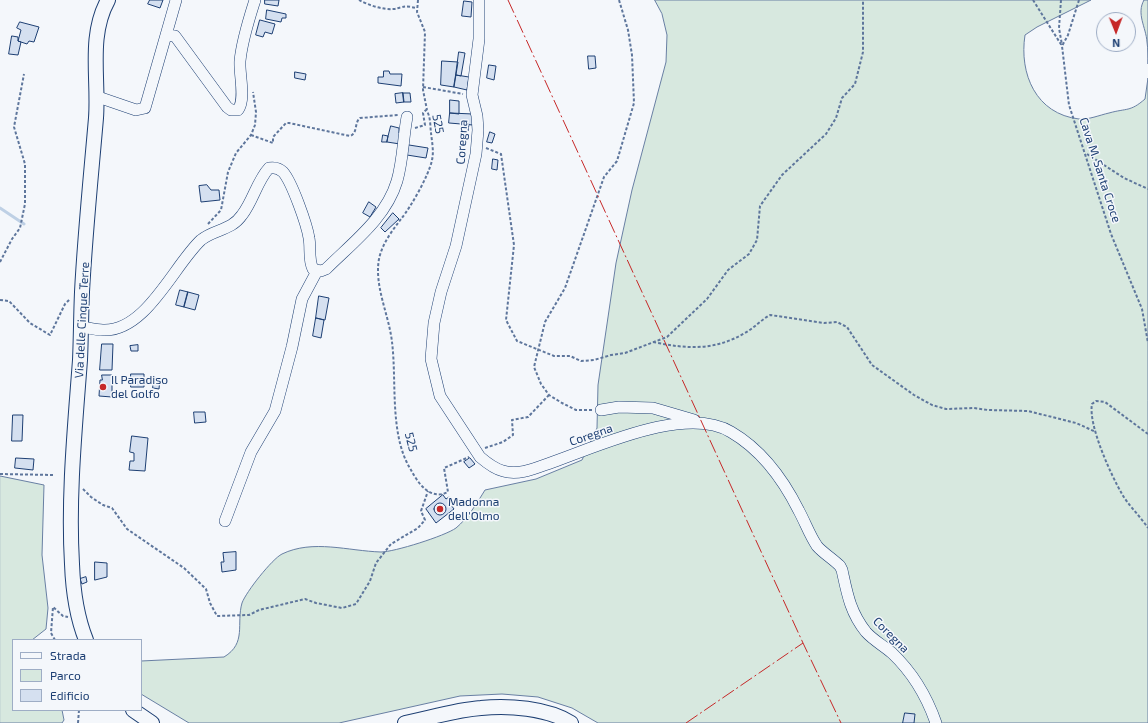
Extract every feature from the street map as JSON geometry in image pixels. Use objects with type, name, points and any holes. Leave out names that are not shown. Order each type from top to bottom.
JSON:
[{"type":"main road","name":"Via delle Cinque Terre","points":[[86,639],[78,621],[74,595],[72,539],[75,436],[82,327],[82,293],[98,98],[96,44],[99,24],[108,0]]},
{"type":"main road","points":[[405,723],[481,708],[508,708],[538,711],[565,719],[571,723]]},
{"type":"main road","points":[[135,711],[152,723]]},
{"type":"street","points":[[98,98],[136,110],[145,108],[176,0]]},
{"type":"street","points":[[166,35],[175,36],[227,107],[231,110],[238,110],[241,104],[240,60],[249,19],[256,0]]},
{"type":"street","name":"Coregna","points":[[479,0],[478,39],[472,95],[477,116],[477,145],[472,175],[456,246],[441,292],[434,323],[431,360],[440,396],[477,452],[490,465],[504,471],[525,472],[640,431],[664,424],[704,423],[729,430],[761,454],[789,492],[817,547],[842,570],[847,598],[856,615],[867,632],[893,654],[914,678],[926,699],[936,723]]},
{"type":"street","points":[[82,327],[104,330],[117,328],[136,318],[149,306],[202,240],[235,224],[269,168],[278,168],[284,174],[299,206],[309,237],[311,264],[313,269],[321,271],[326,269],[376,218],[390,199],[397,181],[404,148],[407,117]]},
{"type":"street","points":[[225,521],[251,452],[275,411],[292,347],[302,299],[317,271]]},
{"type":"street","points":[[601,410],[619,407],[653,408],[704,423]]},
{"type":"path","points":[[359,0],[367,4],[393,9],[405,5],[416,8]]},
{"type":"path","points":[[418,0],[416,8],[426,32],[423,87],[427,111]]},
{"type":"path","points":[[601,410],[576,410],[562,404],[549,395],[540,384],[534,367],[545,322],[564,288],[604,177],[617,162],[634,102],[632,55],[628,30],[619,0]]},
{"type":"path","points":[[477,145],[501,154],[514,245],[506,320],[516,341],[554,356],[570,356],[581,361],[625,353],[667,337],[707,299],[728,270],[748,254],[757,240],[760,206],[782,175],[826,134],[836,118],[842,98],[855,84],[863,52],[863,0]]},
{"type":"path","points":[[1033,0],[1062,46],[1068,35],[1079,0]]},
{"type":"path","name":"Cava M. Santa Croce","points":[[1061,0],[1059,28],[1069,105],[1086,153],[1111,234],[1142,309],[1148,343]]},
{"type":"path","points":[[0,262],[12,239],[20,228],[25,204],[26,164],[14,127],[24,74]]},
{"type":"path","points":[[423,87],[472,95]]},
{"type":"path","name":"525","points":[[207,225],[221,210],[228,172],[236,153],[251,135],[273,144],[273,137],[286,123],[289,123],[350,136],[354,133],[360,118],[395,114],[407,117],[413,127],[424,126],[423,111],[427,111],[430,121],[433,160],[426,177],[402,219],[393,228],[380,256],[378,264],[392,343],[395,405],[400,438],[407,464],[421,487],[428,492]]},
{"type":"path","points":[[1086,153],[1124,178],[1148,189]]},
{"type":"path","points":[[0,300],[9,301],[30,323],[50,335],[65,304],[82,293]]},
{"type":"path","points":[[651,342],[687,348],[713,346],[746,332],[770,315],[824,323],[837,322],[847,327],[872,365],[914,395],[932,405],[946,409],[974,408],[988,410],[1028,411],[1076,423],[1096,432]]},
{"type":"path","points":[[82,488],[90,497],[116,511],[127,529],[184,568],[206,589],[210,603],[217,616],[249,615],[259,610],[305,599],[316,604],[342,608],[356,604],[370,581],[376,563],[391,544],[418,528],[425,520],[421,511],[428,492],[435,494],[448,492],[444,468],[462,461],[477,452],[503,442],[513,435],[512,420],[528,417],[549,395]]},
{"type":"path","points":[[1148,434],[1105,402],[1094,402],[1091,409],[1098,442],[1122,495],[1148,528]]},
{"type":"path","points":[[0,474],[53,476]]},
{"type":"path","points":[[54,639],[51,633],[53,607],[63,616],[78,621]]},
{"type":"path","points":[[78,723],[79,711]]},
{"type":"green space","points":[[655,0],[1091,0],[1037,27],[1025,35],[1025,64],[1028,77],[1041,101],[1064,116],[1079,119],[1090,118],[1136,106],[1145,99],[1148,78],[1148,723],[598,723],[572,708],[538,697],[502,694],[460,696],[339,723],[189,723],[142,695],[142,661],[224,657],[231,652],[236,646],[238,639],[240,611],[244,598],[266,569],[282,554],[306,547],[331,547],[381,552],[419,543],[456,528],[468,515],[485,490],[536,479],[582,460],[597,428],[598,385],[616,263],[632,190],[666,62],[667,35],[662,14]]},
{"type":"green space","points":[[1144,0],[1148,0],[1148,50],[1141,15]]},
{"type":"green space","points":[[0,476],[44,485],[42,555],[48,608],[46,629],[33,639],[12,639],[12,711],[62,711],[64,720],[62,723],[0,723]]},
{"type":"building","points":[[150,0],[163,0],[160,8],[148,4]]},
{"type":"building","points":[[265,0],[279,0],[278,6],[265,4]]},
{"type":"building","points":[[464,1],[472,2],[471,17],[462,16]]},
{"type":"building","points":[[267,10],[286,14],[286,18],[282,18],[281,22],[266,19]]},
{"type":"building","points":[[260,20],[275,24],[272,34],[265,32],[263,37],[256,35]]},
{"type":"building","points":[[20,22],[39,27],[34,42],[29,41],[27,44],[18,41],[21,30],[17,28]]},
{"type":"building","points":[[12,36],[18,37],[18,41],[21,42],[18,55],[9,54]]},
{"type":"building","points":[[459,52],[465,53],[461,76],[456,75]]},
{"type":"building","points":[[588,56],[595,56],[596,68],[589,69]]},
{"type":"building","points":[[442,61],[458,62],[454,87],[441,85]]},
{"type":"building","points":[[489,65],[496,66],[494,80],[487,78]]},
{"type":"building","points":[[384,71],[389,71],[390,74],[402,74],[401,86],[378,83],[378,77],[383,77]]},
{"type":"building","points":[[295,72],[306,74],[305,80],[295,78]]},
{"type":"building","points":[[456,75],[469,77],[467,90],[454,87]]},
{"type":"building","points":[[403,93],[404,102],[396,103],[395,94]]},
{"type":"building","points":[[403,93],[410,93],[411,102],[404,102]]},
{"type":"building","points":[[450,100],[459,101],[459,114],[450,113]]},
{"type":"building","points":[[450,113],[473,114],[473,125],[449,123]]},
{"type":"building","points":[[461,124],[469,124],[468,131],[461,131]]},
{"type":"building","points":[[391,126],[399,128],[399,133],[401,133],[400,144],[387,142]]},
{"type":"building","points":[[490,132],[495,134],[492,143],[487,142]]},
{"type":"building","points":[[383,135],[388,136],[387,142],[382,142]]},
{"type":"building","points":[[409,145],[428,148],[426,158],[407,155]]},
{"type":"building","points":[[493,159],[498,160],[497,170],[492,169]]},
{"type":"building","points":[[207,185],[211,190],[219,190],[220,200],[201,202],[199,186]]},
{"type":"building","points":[[369,202],[376,207],[370,217],[363,213]]},
{"type":"building","points":[[393,213],[399,219],[385,232],[381,228]]},
{"type":"building","points":[[180,290],[188,292],[184,307],[176,305]]},
{"type":"building","points":[[188,292],[199,295],[195,310],[184,307]]},
{"type":"building","points":[[319,296],[329,298],[325,320],[316,318]]},
{"type":"building","points":[[316,318],[324,320],[321,338],[313,336]]},
{"type":"building","points":[[102,344],[113,344],[112,370],[100,370]]},
{"type":"building","points":[[138,345],[138,351],[131,351],[130,346]]},
{"type":"building","points":[[131,374],[144,374],[144,387],[131,387]]},
{"type":"building","points":[[102,375],[112,375],[112,397],[99,396],[100,380],[102,380]]},
{"type":"building","points":[[154,378],[160,378],[159,389],[153,388]]},
{"type":"building","points":[[194,412],[205,412],[206,422],[195,423]]},
{"type":"building","points":[[13,415],[23,415],[22,441],[12,441]]},
{"type":"building","points":[[132,436],[148,438],[145,471],[129,470],[130,461],[134,461],[134,453],[130,452]]},
{"type":"building","points":[[16,458],[34,459],[33,470],[15,468]]},
{"type":"building","points":[[470,458],[475,464],[469,468],[464,462]]},
{"type":"building","name":"Madonna dell'Olmo","points":[[443,495],[446,499],[449,497],[453,500],[453,504],[451,505],[454,509],[436,523],[426,509]]},
{"type":"building","points":[[440,503],[444,505],[446,509],[444,513],[440,515],[436,513],[434,509],[436,505]]},
{"type":"building","points":[[236,552],[236,570],[222,572],[221,562],[224,562],[223,553]]},
{"type":"building","points":[[95,562],[107,563],[107,577],[95,580]]},
{"type":"building","points":[[86,577],[87,582],[82,584],[80,579]]},
{"type":"building","points":[[905,713],[915,714],[914,723],[903,723]]},
{"type":"waterway","points":[[0,208],[24,224]]},
{"type":"power","points":[[508,0],[841,723]]},
{"type":"power","points":[[686,723],[803,643]]},
{"type":"place","name":"Il Paradiso del Golfo","points":[[103,387]]},
{"type":"place","name":"Madonna dell'Olmo","points":[[440,509]]}]
